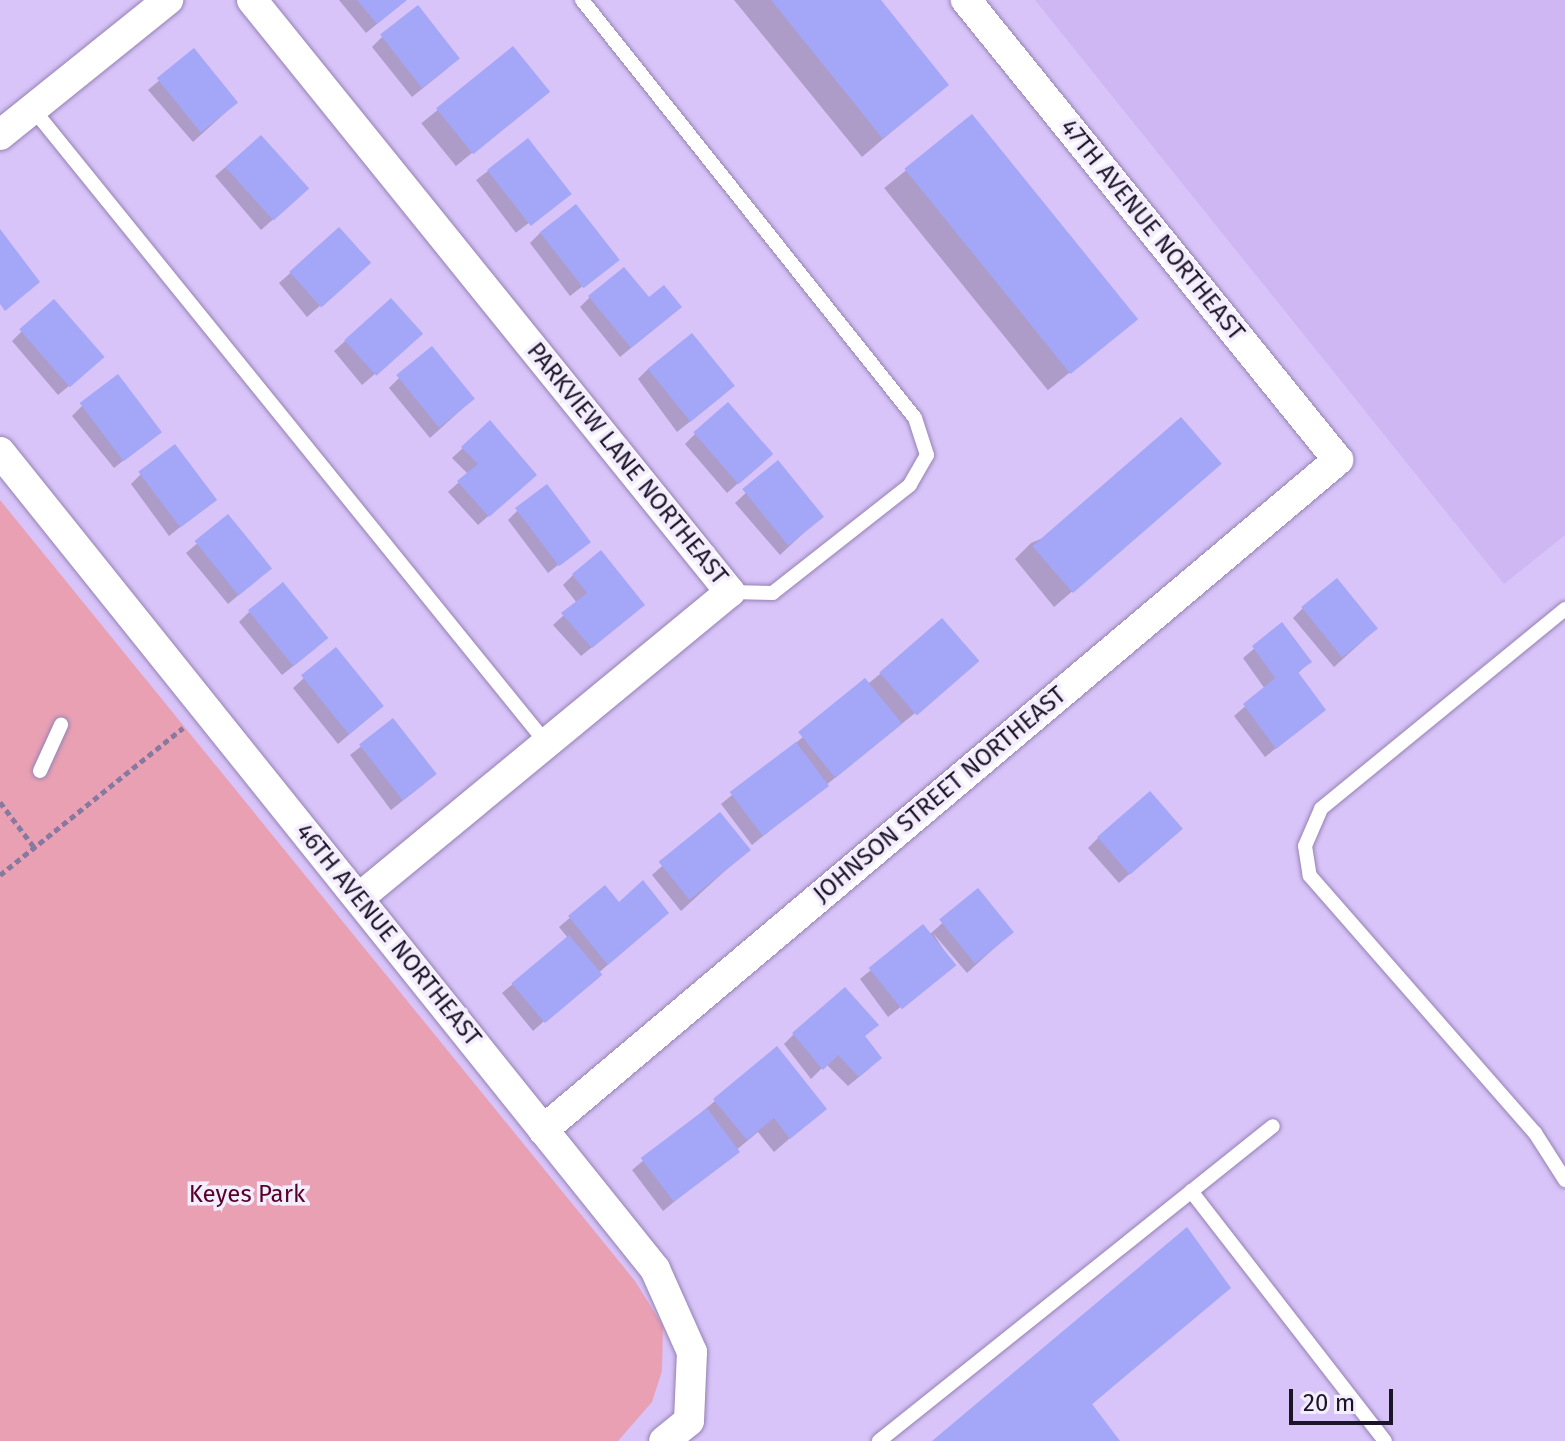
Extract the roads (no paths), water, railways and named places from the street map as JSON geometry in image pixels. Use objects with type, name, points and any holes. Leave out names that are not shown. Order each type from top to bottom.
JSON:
[{"type":"street","points":[[0,135],[168,0]]},
{"type":"street","name":"PARKVIEW LANE NORTHEAST","points":[[252,0],[730,592],[359,898]]},
{"type":"street","name":"47TH AVENUE NORTHEAST","points":[[966,0],[1338,460]]},
{"type":"street","name":"46TH AVENUE NORTHEAST","points":[[0,452],[655,1269],[692,1352],[689,1421],[664,1441]]},
{"type":"street","name":"JOHNSON STREET NORTHEAST","points":[[543,1130],[1338,460]]},
{"type":"lane","points":[[582,0],[915,418],[927,455],[910,485],[773,593],[730,592]]},
{"type":"lane","points":[[33,109],[547,744]]},
{"type":"lane","points":[[1565,609],[1321,809],[1305,846],[1310,876],[1535,1133],[1565,1180]]},
{"type":"lane","points":[[40,771],[61,725]]},
{"type":"lane","points":[[879,1441],[1273,1126]]},
{"type":"lane","points":[[1191,1191],[1385,1441]]},
{"type":"park label","name":"Keyes Park","points":[[247,1195]]}]
